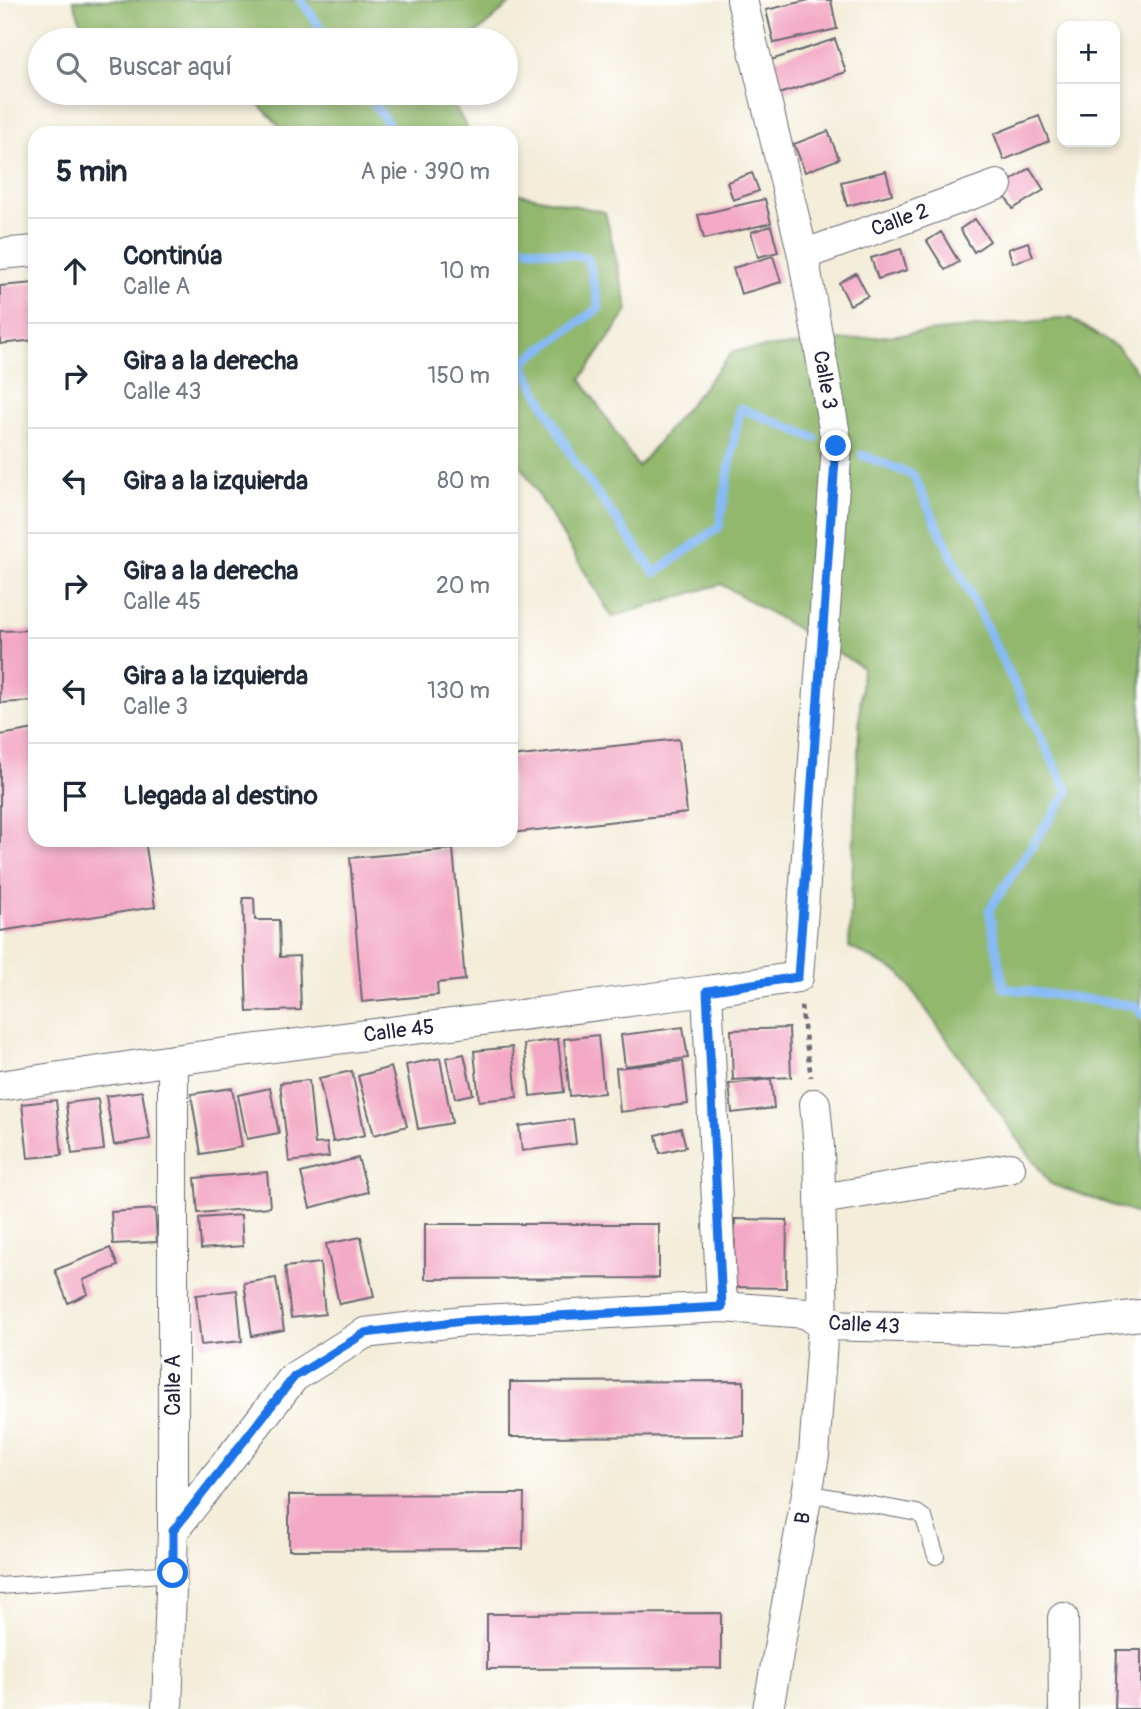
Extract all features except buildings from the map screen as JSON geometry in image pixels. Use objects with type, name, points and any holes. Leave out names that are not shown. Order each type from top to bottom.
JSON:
[{"type":"street","name":"Calle 3","points":[[742,0],[803,255],[836,446],[798,977]]},
{"type":"street","name":"Calle 2","points":[[803,255],[997,185]]},
{"type":"street","points":[[0,254],[28,252]]},
{"type":"street","name":"Calle 45","points":[[0,1086],[173,1060],[798,977]]},
{"type":"street","points":[[707,991],[722,1307]]},
{"type":"street","name":"Calle A","points":[[167,1709],[173,1573],[173,1060]]},
{"type":"street","name":"B","points":[[768,1709],[814,1455],[823,1325],[821,1199],[815,1104]]},
{"type":"street","points":[[821,1199],[1010,1168]]},
{"type":"street","name":"Calle 43","points":[[173,1531],[294,1377],[365,1333],[463,1321],[722,1307],[806,1313],[823,1325],[1014,1330],[1141,1315]]},
{"type":"street","points":[[1063,1618],[1064,1709]]},
{"type":"lane","points":[[807,1493],[917,1513],[924,1518],[936,1556]]},
{"type":"lane","points":[[0,1586],[173,1573]]},
{"type":"path","points":[[798,977],[815,1104]]},
{"type":"green space","points":[[73,0],[514,0],[482,28],[83,28]]},
{"type":"green space","points":[[259,105],[454,105],[466,126],[279,126]]},
{"type":"green space","points":[[518,193],[605,212],[628,310],[581,379],[638,467],[733,351],[1070,318],[1118,348],[1141,377],[1141,1215],[1050,1184],[900,973],[849,947],[862,667],[721,584],[612,617],[518,461]]},
{"type":"waterway","points":[[301,0],[321,28]]},
{"type":"waterway","points":[[375,105],[389,126]]},
{"type":"waterway","points":[[518,246],[588,258],[599,308],[522,363],[576,464],[655,573],[719,527],[740,408],[815,438]]},
{"type":"waterway","points":[[862,455],[913,475],[1068,792],[989,910],[1004,988],[1137,1006],[1141,1014]]},
{"type":"route","points":[[173,1573],[173,1531],[294,1377],[365,1333],[463,1321],[722,1307],[707,991],[798,977],[836,446]]}]
